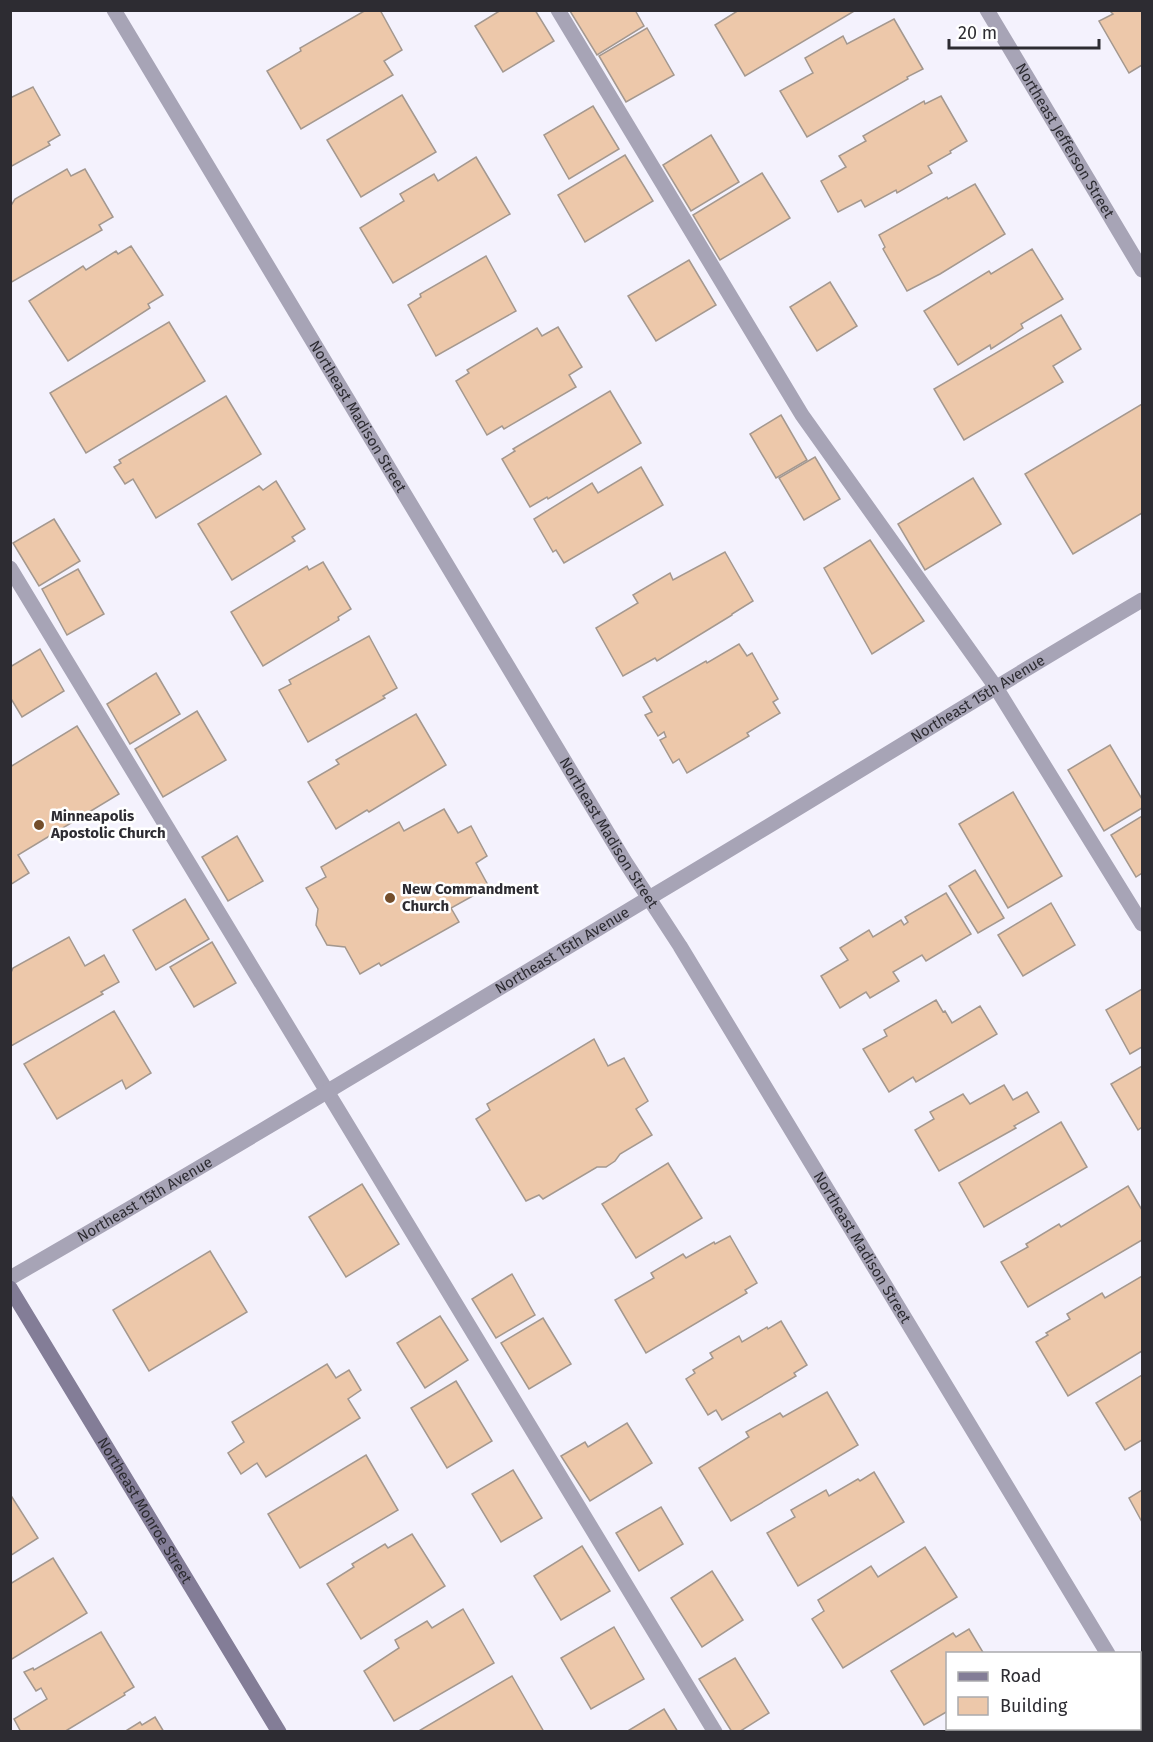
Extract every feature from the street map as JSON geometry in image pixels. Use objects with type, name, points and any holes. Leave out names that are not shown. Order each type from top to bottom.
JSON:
[{"type":"street","name":"Northeast Madison Street","points":[[114,10],[624,860],[680,946],[1106,1652]]},
{"type":"street","points":[[558,10],[802,415],[995,686],[1143,924]]},
{"type":"street","name":"Northeast Jefferson Street","points":[[987,10],[1143,270]]},
{"type":"street","points":[[10,568],[715,1731]]},
{"type":"street","name":"Northeast 15th Avenue","points":[[10,1278],[327,1092],[995,686],[1143,600]]},
{"type":"street","name":"Northeast Monroe Street","points":[[10,1288],[279,1731]]},
{"type":"building","points":[[366,10],[380,10],[402,50],[384,61],[393,75],[301,129],[267,71],[301,51],[300,48]]},
{"type":"building","points":[[501,10],[535,10],[554,41],[503,72],[475,26]]},
{"type":"building","points":[[635,10],[644,26],[597,55],[570,11]]},
{"type":"building","points":[[739,10],[856,10],[745,76],[715,25]]},
{"type":"building","points":[[1113,10],[1142,10],[1142,65],[1129,73],[1099,21],[1113,14],[1111,12]]},
{"type":"building","points":[[894,19],[923,69],[807,137],[780,91],[813,73],[805,58],[843,36],[847,44]]},
{"type":"building","points":[[647,28],[674,75],[626,102],[599,56]]},
{"type":"building","points":[[33,87],[60,135],[48,142],[50,145],[10,167],[10,98]]},
{"type":"building","points":[[402,95],[436,152],[361,197],[327,140]]},
{"type":"building","points":[[941,96],[967,141],[928,166],[932,173],[897,193],[896,190],[865,207],[861,200],[838,212],[821,181],[846,167],[839,156],[866,141],[863,136],[924,101],[925,104]]},
{"type":"building","points":[[593,106],[619,149],[569,179],[544,135]]},
{"type":"building","points":[[711,135],[739,182],[691,211],[663,165]]},
{"type":"building","points":[[625,155],[653,201],[585,242],[558,195]]},
{"type":"building","points":[[476,157],[510,214],[393,283],[360,228],[404,201],[400,194],[434,174],[438,181]]},
{"type":"building","points":[[67,169],[71,176],[85,169],[113,217],[99,225],[102,230],[10,283],[10,207],[15,199]]},
{"type":"building","points":[[762,173],[790,218],[720,260],[693,215]]},
{"type":"building","points":[[975,184],[1005,234],[940,274],[907,291],[883,249],[885,247],[879,235]]},
{"type":"building","points":[[131,246],[163,295],[148,304],[150,308],[68,361],[29,301],[83,266],[86,270],[116,251],[118,254]]},
{"type":"building","points":[[1032,249],[1063,299],[1021,324],[1023,328],[991,349],[990,345],[958,365],[924,311],[989,271],[991,274]]},
{"type":"building","points":[[486,256],[516,311],[436,356],[408,305],[421,297],[420,294]]},
{"type":"building","points":[[689,260],[716,305],[656,341],[628,296]]},
{"type":"building","points":[[830,282],[857,326],[817,351],[790,307]]},
{"type":"building","points":[[1061,315],[1081,349],[1053,366],[1063,382],[964,440],[934,389]]},
{"type":"building","points":[[169,322],[205,381],[86,453],[50,393]]},
{"type":"building","points":[[558,327],[582,367],[569,375],[576,387],[504,429],[502,426],[487,435],[456,381],[469,373],[467,370],[537,328],[542,336]]},
{"type":"building","points":[[610,391],[641,443],[548,499],[547,497],[530,507],[502,459],[515,451],[513,449]]},
{"type":"building","points":[[226,396],[261,454],[156,518],[133,479],[125,484],[114,467],[121,463],[119,460]]},
{"type":"building","points":[[1142,404],[1142,513],[1073,554],[1025,474]]},
{"type":"building","points":[[781,415],[807,460],[776,478],[750,434]]},
{"type":"building","points":[[815,457],[840,499],[804,520],[779,478]]},
{"type":"building","points":[[641,467],[663,505],[564,563],[556,550],[553,552],[534,519],[592,483],[598,493]]},
{"type":"building","points":[[973,478],[1001,524],[925,570],[898,524]]},
{"type":"building","points":[[276,481],[305,529],[292,537],[295,541],[232,580],[198,524],[259,486],[263,490]]},
{"type":"building","points":[[54,519],[80,561],[39,586],[13,543]]},
{"type":"building","points":[[870,540],[924,621],[872,654],[824,568]]},
{"type":"building","points":[[725,552],[753,601],[657,661],[655,658],[623,676],[596,628],[638,603],[633,595],[670,573],[673,580]]},
{"type":"building","points":[[323,562],[351,609],[338,617],[339,620],[263,666],[231,612],[307,566],[309,570]]},
{"type":"building","points":[[78,569],[104,614],[67,635],[42,589]]},
{"type":"building","points":[[369,636],[397,688],[383,696],[385,698],[308,742],[279,690],[291,684],[289,680]]},
{"type":"building","points":[[739,644],[747,656],[752,653],[778,699],[773,702],[780,713],[747,733],[749,736],[687,773],[679,759],[673,763],[660,740],[666,737],[664,732],[658,736],[645,715],[652,712],[643,697]]},
{"type":"building","points":[[40,649],[64,691],[22,717],[10,697],[10,667]]},
{"type":"building","points":[[156,673],[180,714],[130,744],[107,704]]},
{"type":"building","points":[[197,711],[226,760],[163,797],[135,749]]},
{"type":"building","points":[[416,714],[446,765],[369,812],[367,810],[336,829],[308,782],[339,764],[336,760]]},
{"type":"building","name":"Minneapolis Apostolic Church","points":[[77,726],[119,794],[18,855],[29,873],[10,885],[10,767]]},
{"type":"building","points":[[1110,745],[1142,799],[1142,808],[1104,831],[1068,770]]},
{"type":"building","points":[[1013,792],[1062,876],[1008,908],[959,824]]},
{"type":"building","name":"New Commandment Church","points":[[444,809],[458,833],[471,826],[487,856],[476,863],[489,887],[451,908],[459,922],[381,966],[379,963],[360,974],[345,947],[327,945],[316,925],[318,909],[306,888],[326,877],[321,867],[399,822],[404,831]]},
{"type":"building","points":[[1142,816],[1142,873],[1136,877],[1111,835]]},
{"type":"building","points":[[237,836],[263,881],[228,901],[202,857]]},
{"type":"building","points":[[975,870],[1004,918],[978,933],[949,886]]},
{"type":"building","points":[[946,893],[971,934],[926,961],[922,955],[893,972],[899,981],[870,998],[866,992],[840,1008],[821,976],[848,960],[840,948],[869,930],[873,937],[901,920],[904,925],[908,922],[905,917]]},
{"type":"building","points":[[185,899],[209,939],[156,970],[133,930]]},
{"type":"building","points":[[1051,903],[1075,945],[1023,976],[998,935]]},
{"type":"building","points":[[69,937],[85,966],[104,955],[119,982],[101,992],[103,994],[11,1046],[10,975],[13,968]]},
{"type":"building","points":[[212,942],[236,983],[194,1007],[170,967]]},
{"type":"building","points":[[1142,989],[1142,1047],[1130,1054],[1106,1010]]},
{"type":"building","points":[[936,1000],[952,1023],[980,1006],[997,1034],[916,1082],[913,1077],[889,1092],[863,1049],[887,1036],[884,1030]]},
{"type":"building","points":[[114,1011],[151,1073],[126,1089],[122,1080],[57,1119],[24,1064]]},
{"type":"building","points":[[594,1039],[608,1066],[624,1058],[648,1101],[636,1109],[652,1135],[620,1154],[606,1167],[597,1167],[543,1199],[539,1195],[526,1201],[476,1119],[490,1110],[487,1104]]},
{"type":"building","points":[[1142,1066],[1142,1127],[1138,1130],[1111,1084]]},
{"type":"building","points":[[1004,1085],[1013,1100],[1027,1092],[1039,1112],[1014,1126],[1016,1128],[939,1171],[915,1130],[934,1119],[930,1112],[963,1094],[970,1104]]},
{"type":"building","points":[[1061,1122],[1087,1167],[984,1227],[959,1183]]},
{"type":"building","points":[[668,1163],[702,1218],[636,1258],[602,1204]]},
{"type":"building","points":[[362,1184],[399,1244],[346,1277],[309,1217]]},
{"type":"building","points":[[1128,1186],[1142,1210],[1142,1240],[1028,1307],[1001,1262],[1028,1247],[1026,1244],[1059,1224],[1061,1227]]},
{"type":"building","points":[[730,1236],[757,1283],[745,1290],[747,1293],[646,1353],[615,1300],[654,1278],[651,1273],[683,1254],[686,1258]]},
{"type":"building","points":[[210,1251],[247,1312],[149,1371],[113,1310]]},
{"type":"building","points":[[512,1274],[535,1315],[496,1338],[472,1299]]},
{"type":"building","points":[[1142,1276],[1142,1351],[1068,1396],[1036,1342],[1048,1335],[1046,1333],[1070,1319],[1067,1314],[1102,1293],[1105,1298]]},
{"type":"building","points":[[440,1316],[468,1360],[425,1388],[397,1343]]},
{"type":"building","points":[[543,1318],[571,1364],[529,1389],[501,1343]]},
{"type":"building","points":[[781,1321],[807,1365],[794,1373],[796,1376],[722,1420],[716,1410],[708,1415],[686,1379],[695,1373],[693,1370],[713,1358],[710,1353],[739,1336],[742,1342]]},
{"type":"building","points":[[327,1364],[336,1378],[349,1370],[361,1390],[348,1399],[360,1418],[266,1477],[257,1463],[241,1474],[228,1453],[244,1442],[232,1422]]},
{"type":"building","points":[[1142,1375],[1142,1440],[1125,1450],[1096,1403]]},
{"type":"building","points":[[456,1381],[492,1441],[447,1468],[411,1408]]},
{"type":"building","points":[[827,1392],[858,1445],[731,1521],[699,1468],[749,1437],[746,1432],[780,1413],[783,1417]]},
{"type":"building","points":[[627,1423],[652,1463],[590,1501],[561,1456],[585,1442],[588,1447]]},
{"type":"building","points":[[366,1455],[398,1510],[300,1568],[268,1514]]},
{"type":"building","points":[[513,1470],[542,1518],[501,1542],[472,1494]]},
{"type":"building","points":[[874,1472],[904,1522],[798,1586],[767,1533],[795,1517],[791,1510],[826,1490],[829,1496]]},
{"type":"building","points":[[1142,1490],[1142,1522],[1129,1498]]},
{"type":"building","points":[[10,1494],[38,1538],[10,1556]]},
{"type":"building","points":[[661,1507],[683,1544],[639,1571],[616,1533]]},
{"type":"building","points":[[412,1534],[445,1586],[361,1639],[327,1584],[354,1567],[352,1564],[385,1544],[388,1548]]},
{"type":"building","points":[[582,1546],[610,1591],[561,1620],[534,1576]]},
{"type":"building","points":[[925,1547],[957,1597],[843,1668],[812,1619],[824,1611],[818,1600],[871,1566],[878,1577]]},
{"type":"building","points":[[53,1558],[87,1613],[12,1659],[10,1656],[10,1584]]},
{"type":"building","points":[[712,1571],[743,1620],[702,1647],[671,1598]]},
{"type":"building","points":[[463,1609],[494,1663],[394,1721],[364,1671],[399,1648],[395,1640],[427,1621],[432,1628]]},
{"type":"building","points":[[614,1627],[644,1679],[591,1709],[561,1658]]},
{"type":"building","points":[[969,1629],[983,1652],[946,1652],[946,1712],[924,1725],[891,1671],[953,1633],[956,1637]]},
{"type":"building","points":[[101,1632],[134,1687],[124,1693],[125,1695],[64,1732],[21,1732],[14,1719],[47,1699],[41,1688],[36,1691],[24,1672],[33,1668],[34,1670]]},
{"type":"building","points":[[735,1658],[769,1713],[739,1732],[732,1732],[699,1679]]},
{"type":"building","points":[[512,1676],[544,1732],[417,1732]]},
{"type":"building","points":[[664,1709],[678,1732],[626,1732]]},
{"type":"building","points":[[155,1717],[164,1732],[124,1732],[140,1722],[142,1725]]},
{"type":"building","points":[[1011,1730],[1012,1732],[989,1732]]},
{"type":"place","name":"Minneapolis Apostolic Church","points":[[39,825]]},
{"type":"place","name":"New Commandment Church","points":[[390,898]]}]
